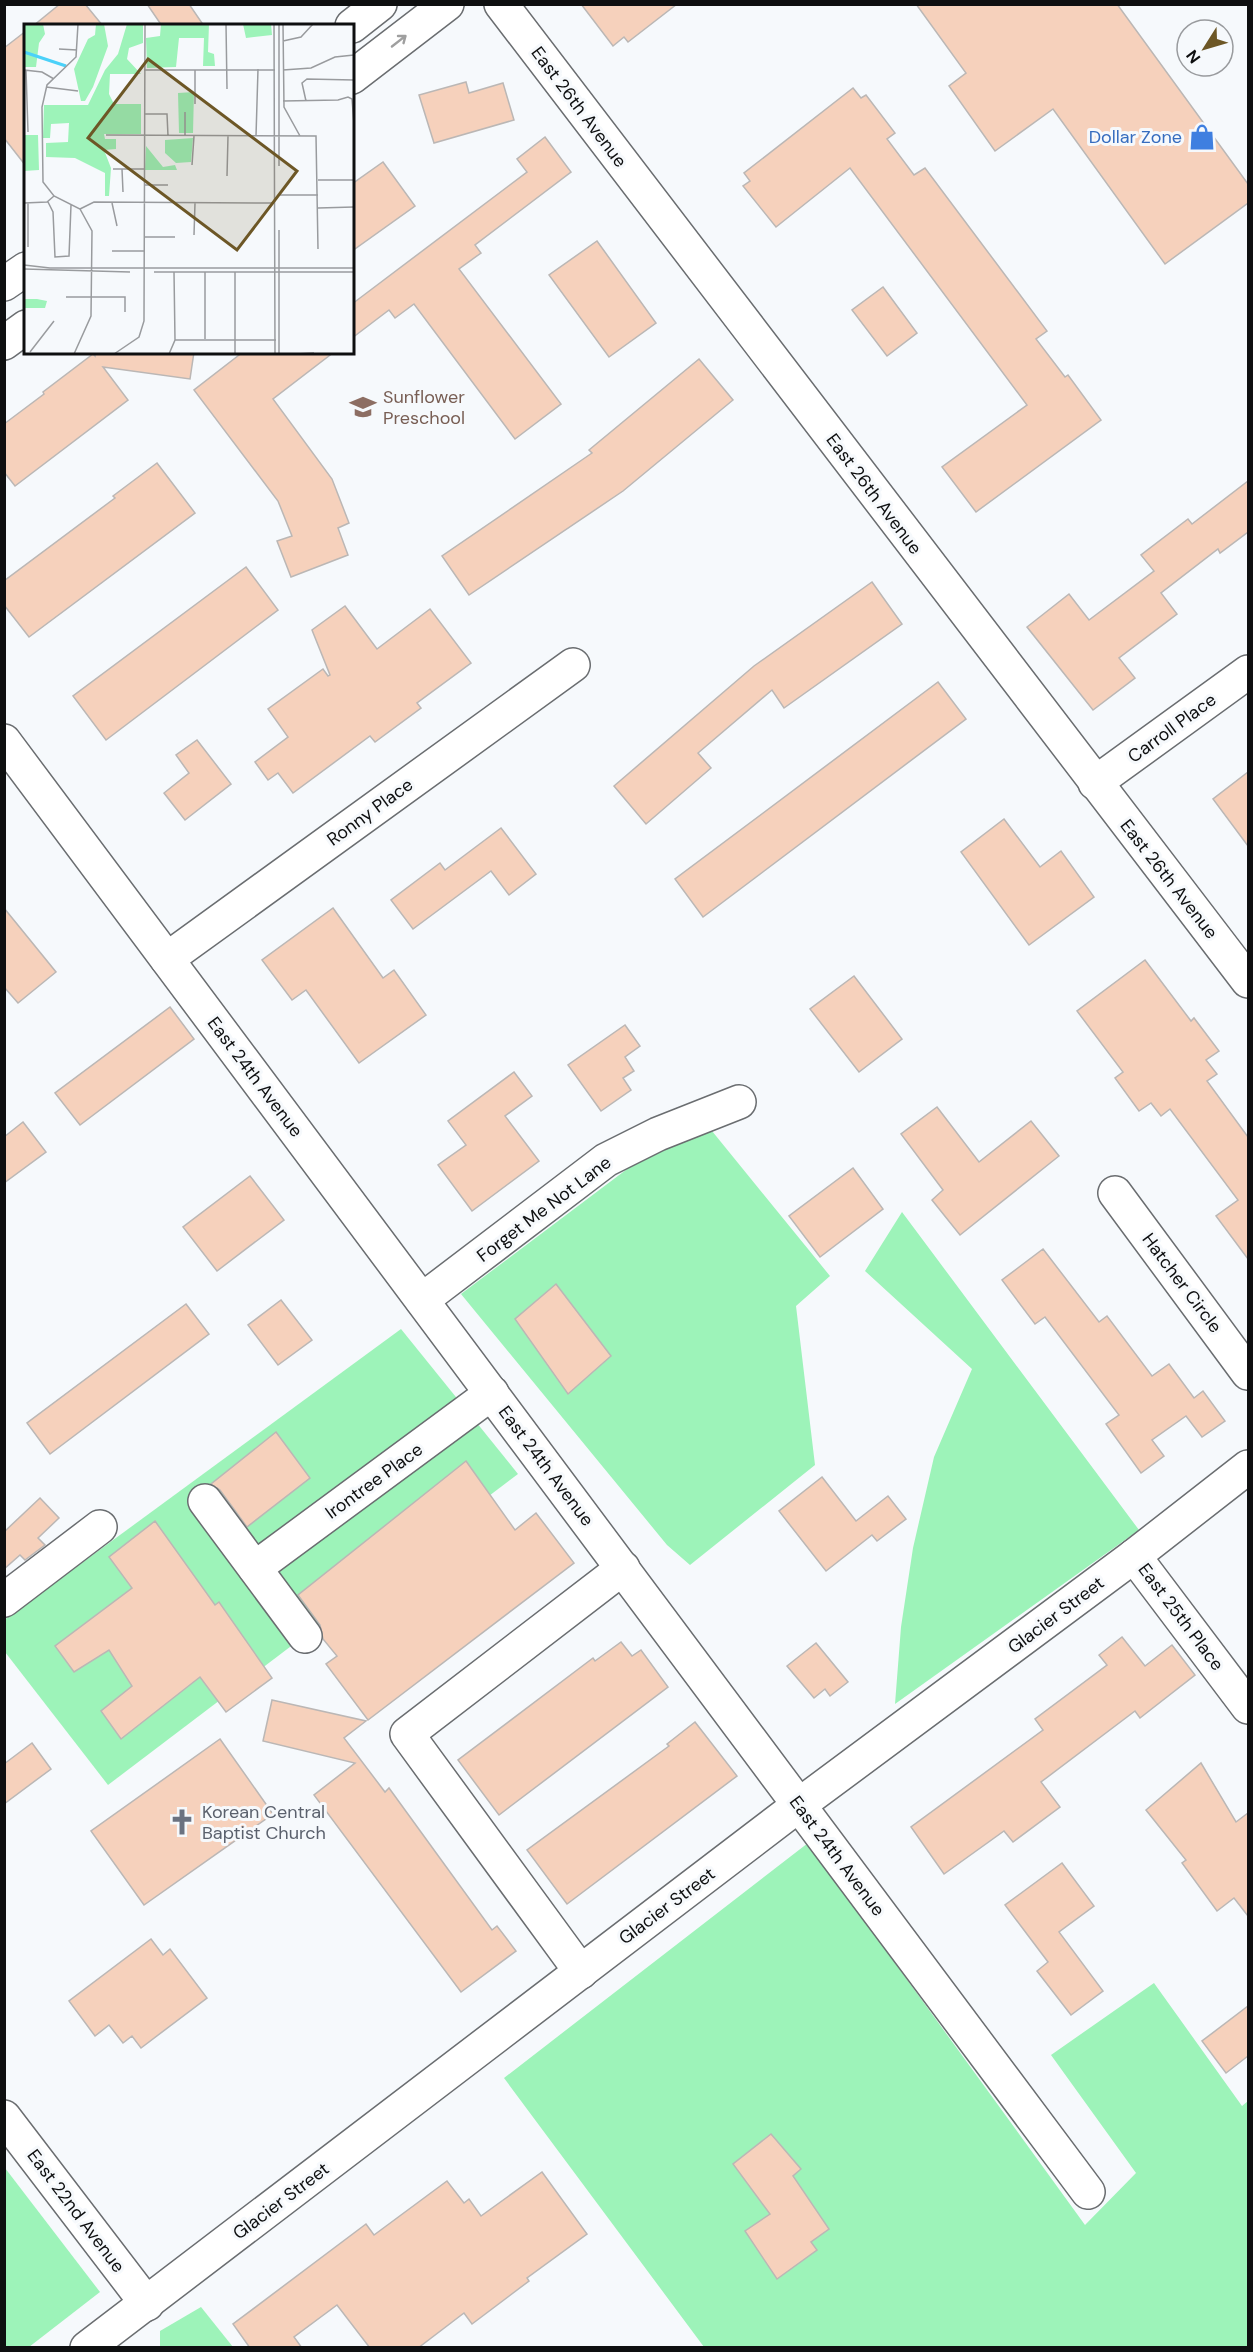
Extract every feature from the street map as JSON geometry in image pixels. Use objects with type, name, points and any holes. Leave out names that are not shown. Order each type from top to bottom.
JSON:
[{"type":"street","points":[[354,24],[380,4]]},
{"type":"street","points":[[354,75],[447,4]]},
{"type":"street","name":"East 26th Avenue","points":[[501,4],[1248,981]]},
{"type":"street","points":[[4,284],[24,270]]},
{"type":"street","points":[[4,343],[24,328]]},
{"type":"street","name":"Ronny Place","points":[[167,959],[573,665]]},
{"type":"street","name":"Carroll Place","points":[[1095,783],[1248,672]]},
{"type":"street","name":"East 24th Avenue","points":[[4,741],[1088,2192]]},
{"type":"street","name":"Forget Me Not Lane","points":[[422,1300],[606,1160],[658,1134],[740,1102]]},
{"type":"street","name":"Hatcher Circle","points":[[1115,1193],[1248,1373]]},
{"type":"street","name":"Irontree Place","points":[[255,1568],[492,1393]]},
{"type":"street","name":"Glacier Street","points":[[87,2348],[799,1804],[1134,1556],[1248,1467]]},
{"type":"street","points":[[205,1501],[305,1636]]},
{"type":"street","points":[[4,1600],[100,1527]]},
{"type":"street","name":"East 25th Place","points":[[1134,1556],[1248,1707]]},
{"type":"street","points":[[581,1972],[407,1734],[623,1569]]},
{"type":"street","name":"East 22nd Avenue","points":[[4,2117],[147,2304]]},
{"type":"green space","points":[[712,1131],[830,1276],[796,1306],[815,1465],[690,1565],[667,1545],[461,1294],[663,1142]]},
{"type":"green space","points":[[902,1212],[1139,1530],[895,1704],[901,1627],[913,1548],[934,1457],[972,1369],[865,1271]]},
{"type":"green space","points":[[401,1329],[518,1474],[108,1785],[5,1652],[4,1620]]},
{"type":"green space","points":[[808,1843],[1085,2225],[1136,2173],[1051,2055],[1154,1983],[1242,2106],[1248,2101],[1248,2347],[704,2347],[504,2078]]},
{"type":"green space","points":[[5,2168],[100,2292],[29,2347],[5,2347]]},
{"type":"green space","points":[[201,2307],[233,2347],[160,2347],[160,2331]]},
{"type":"building","points":[[60,4],[85,4],[101,24],[35,24]]},
{"type":"building","points":[[147,4],[189,4],[203,24],[161,24]]},
{"type":"building","points":[[581,4],[677,4],[628,42],[624,37],[613,46]]},
{"type":"building","points":[[916,4],[1117,4],[1248,184],[1248,203],[1165,264],[1053,109],[995,151],[949,86],[966,73]]},
{"type":"building","points":[[24,33],[24,163],[4,138],[4,48]]},
{"type":"building","points":[[466,82],[469,93],[503,83],[514,120],[434,143],[419,95]]},
{"type":"building","points":[[853,88],[861,98],[866,95],[895,133],[887,139],[914,175],[925,168],[1047,331],[1036,339],[1065,377],[1068,375],[1101,420],[976,512],[942,467],[1027,405],[850,168],[776,227],[743,186],[750,181],[744,173]]},
{"type":"building","points":[[545,137],[571,172],[475,245],[481,253],[459,269],[561,404],[515,439],[414,304],[395,318],[389,310],[354,336],[354,302],[527,172],[517,159]]},
{"type":"building","points":[[383,162],[415,206],[354,250],[354,183]]},
{"type":"building","points":[[597,241],[656,323],[609,357],[549,275]]},
{"type":"building","points":[[883,287],[917,333],[887,356],[852,310]]},
{"type":"building","points":[[93,354],[95,356],[95,354],[194,354],[190,379],[103,367],[128,400],[15,486],[4,472],[4,424]]},
{"type":"building","points":[[240,354],[331,354],[273,399],[332,479],[349,523],[338,528],[348,555],[291,577],[277,541],[292,536],[278,501],[194,390]]},
{"type":"building","points":[[699,359],[733,400],[623,491],[469,595],[442,556],[592,453],[589,450]]},
{"type":"building","points":[[157,463],[195,513],[29,637],[4,605],[4,581],[115,498],[113,496]]},
{"type":"building","points":[[1248,481],[1248,532],[1220,553],[1218,549],[1161,593],[1177,614],[1119,658],[1135,678],[1093,710],[1027,627],[1069,594],[1089,620],[1154,571],[1141,555],[1188,519],[1192,524]]},
{"type":"building","points":[[246,567],[278,610],[106,740],[73,696]]},
{"type":"building","points":[[872,582],[902,624],[784,708],[772,690],[698,753],[711,768],[646,824],[614,786],[754,666]]},
{"type":"building","points":[[345,606],[377,649],[430,609],[471,663],[417,703],[421,708],[375,742],[370,736],[293,793],[278,773],[268,780],[255,762],[288,737],[268,709],[323,669],[328,676],[330,675],[312,630]]},
{"type":"building","points":[[938,682],[966,719],[703,917],[675,879]]},
{"type":"building","points":[[197,740],[231,784],[185,820],[164,793],[189,773],[176,755]]},
{"type":"building","points":[[1248,772],[1248,846],[1213,799]]},
{"type":"building","points":[[1004,819],[1040,867],[1061,851],[1094,897],[1029,945],[961,852]]},
{"type":"building","points":[[501,828],[536,874],[509,895],[491,871],[413,929],[391,900],[440,863],[445,870]]},
{"type":"building","points":[[4,908],[56,972],[18,1003],[4,987]]},
{"type":"building","points":[[333,908],[383,978],[394,970],[426,1015],[359,1063],[306,990],[292,1000],[262,960]]},
{"type":"building","points":[[1145,960],[1191,1021],[1194,1018],[1219,1051],[1206,1060],[1217,1074],[1207,1081],[1248,1137],[1248,1259],[1216,1216],[1238,1200],[1170,1109],[1161,1116],[1151,1103],[1139,1111],[1115,1078],[1123,1072],[1077,1011]]},
{"type":"building","points":[[854,976],[902,1039],[859,1072],[810,1009]]},
{"type":"building","points":[[170,1007],[194,1039],[80,1125],[55,1093]]},
{"type":"building","points":[[625,1025],[640,1046],[625,1057],[634,1071],[623,1078],[631,1090],[601,1111],[568,1065]]},
{"type":"building","points":[[514,1072],[532,1096],[505,1116],[539,1161],[472,1211],[438,1165],[466,1145],[448,1121]]},
{"type":"building","points":[[937,1107],[979,1162],[1031,1121],[1059,1156],[960,1235],[932,1200],[943,1190],[901,1134]]},
{"type":"building","points":[[23,1122],[46,1152],[4,1183],[4,1137]]},
{"type":"building","points":[[853,1168],[883,1209],[820,1257],[789,1216]]},
{"type":"building","points":[[250,1176],[284,1220],[217,1271],[183,1227]]},
{"type":"building","points":[[1043,1249],[1099,1322],[1107,1316],[1152,1376],[1169,1364],[1194,1398],[1203,1391],[1225,1421],[1202,1437],[1186,1416],[1152,1440],[1164,1456],[1141,1473],[1106,1424],[1119,1415],[1045,1317],[1035,1324],[1002,1280]]},
{"type":"building","points":[[556,1284],[611,1356],[568,1394],[515,1319]]},
{"type":"building","points":[[281,1300],[312,1340],[278,1365],[248,1325]]},
{"type":"building","points":[[186,1304],[209,1334],[50,1454],[27,1423]]},
{"type":"building","points":[[276,1432],[310,1478],[247,1527],[220,1490],[211,1484]]},
{"type":"building","points":[[466,1461],[515,1530],[536,1513],[574,1563],[368,1720],[326,1664],[337,1656],[323,1639],[320,1625],[298,1595]]},
{"type":"building","points":[[822,1477],[856,1521],[888,1496],[906,1519],[877,1541],[872,1535],[826,1571],[779,1511]]},
{"type":"building","points":[[40,1498],[59,1518],[38,1538],[45,1545],[25,1560],[20,1555],[4,1569],[4,1532]]},
{"type":"building","points":[[155,1521],[215,1605],[219,1602],[272,1678],[226,1712],[200,1677],[121,1739],[101,1711],[132,1686],[109,1650],[74,1672],[55,1646],[132,1588],[109,1557]]},
{"type":"building","points":[[1122,1637],[1145,1666],[1172,1645],[1195,1675],[1140,1718],[1135,1711],[1041,1782],[1060,1807],[1013,1842],[1004,1831],[944,1874],[911,1827],[1043,1730],[1035,1719],[1107,1665],[1099,1655]]},
{"type":"building","points":[[621,1642],[632,1656],[641,1650],[668,1687],[499,1815],[458,1760],[593,1658],[595,1661]]},
{"type":"building","points":[[816,1643],[848,1682],[830,1696],[825,1689],[814,1698],[787,1666]]},
{"type":"building","points":[[272,1700],[366,1721],[344,1738],[385,1792],[389,1788],[492,1930],[497,1926],[516,1951],[461,1992],[314,1795],[355,1763],[263,1741]]},
{"type":"building","points":[[695,1722],[737,1776],[567,1904],[527,1850],[669,1746],[667,1744]]},
{"type":"building","name":"Korean Central Baptist Church","points":[[220,1739],[273,1814],[144,1905],[91,1831]]},
{"type":"building","points":[[32,1743],[51,1769],[4,1804],[4,1764]]},
{"type":"building","points":[[1201,1763],[1236,1822],[1248,1813],[1248,1916],[1234,1898],[1217,1911],[1182,1863],[1186,1860],[1146,1810]]},
{"type":"building","points":[[1062,1863],[1094,1906],[1059,1932],[1103,1991],[1071,2015],[1037,1971],[1048,1962],[1005,1905]]},
{"type":"building","points":[[151,1939],[163,1955],[170,1949],[207,1998],[141,2048],[132,2036],[123,2043],[109,2025],[95,2036],[69,2001]]},
{"type":"building","points":[[1248,2006],[1248,2056],[1226,2073],[1202,2041]]},
{"type":"building","points":[[771,2134],[801,2169],[793,2176],[829,2229],[811,2242],[817,2250],[777,2279],[745,2231],[770,2214],[733,2164]]},
{"type":"building","points":[[542,2172],[587,2234],[527,2278],[529,2281],[472,2324],[464,2313],[418,2348],[370,2348],[337,2305],[294,2337],[302,2348],[250,2348],[233,2324],[366,2224],[374,2235],[447,2181],[464,2203],[469,2199],[481,2216]]},
{"type":"place","name":"Dollar Zone","points":[[1202,137]]},
{"type":"place","name":"Sunflower Preschool","points":[[363,407]]},
{"type":"place","name":"Korean Central Baptist Church","points":[[182,1822]]}]
